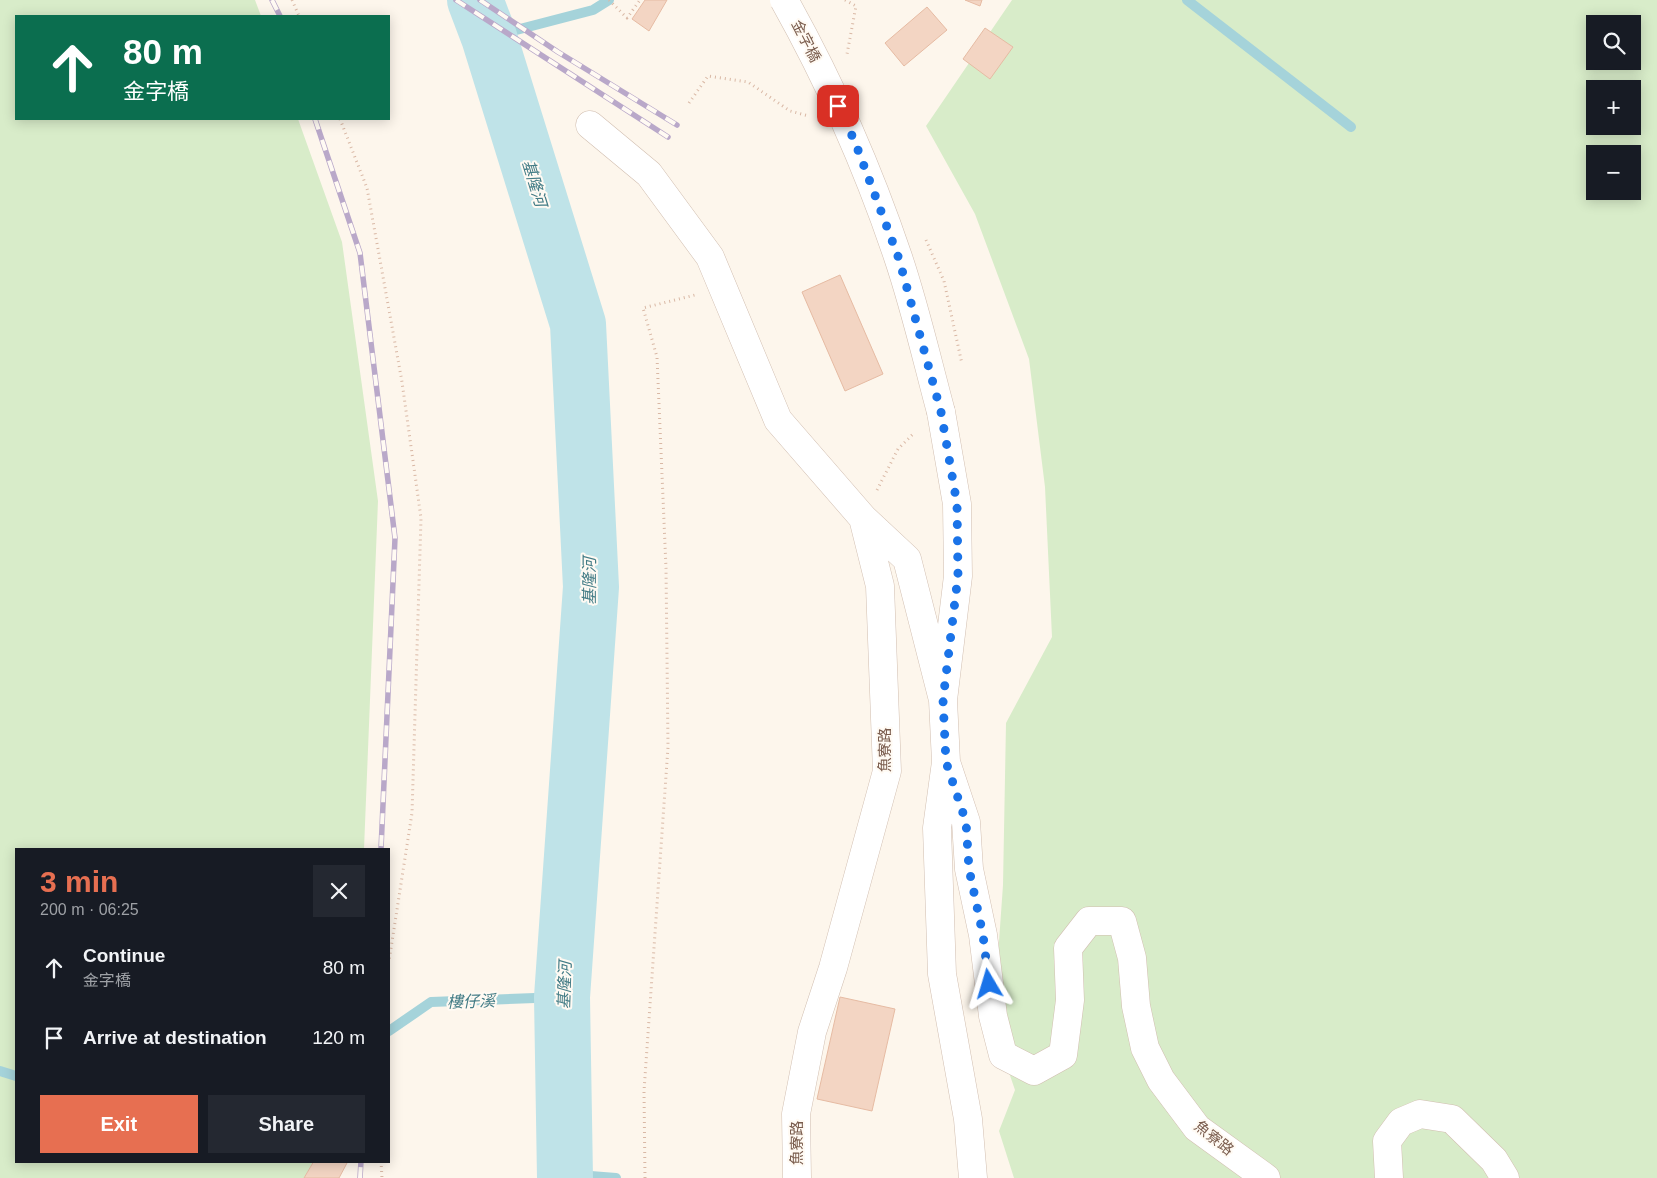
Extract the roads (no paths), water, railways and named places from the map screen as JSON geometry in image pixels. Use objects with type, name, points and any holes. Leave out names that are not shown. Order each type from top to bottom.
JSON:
[{"type":"street","name":"金字橋","points":[[784,0],[804,36],[855,142],[899,259],[941,412],[957,504],[958,576],[952,630]]},
{"type":"street","points":[[590,125],[648,174],[710,257],[778,420],[863,518]]},
{"type":"street","name":"魚寮路","points":[[863,518],[907,559],[943,700]]},
{"type":"street","name":"魚寮路","points":[[797,1178],[796,1114],[812,1032],[833,968],[888,771],[880,586],[863,518]]},
{"type":"street","name":"魚寮路","points":[[952,630],[943,700],[946,762],[937,828],[942,974],[968,1118],[973,1178]]},
{"type":"street","name":"魚寮路","points":[[946,762],[966,822],[969,869],[983,935],[993,1016],[1003,1055],[1034,1071],[1063,1055],[1070,1000],[1068,948],[1088,921],[1122,921],[1132,958],[1136,1006],[1145,1048],[1161,1080],[1197,1128],[1266,1178]]},
{"type":"street","points":[[1389,1178],[1387,1141],[1402,1122],[1420,1114],[1452,1119],[1494,1160],[1505,1178]]},
{"type":"waterway","name":"基隆河","points":[[475,0],[489,37],[578,324],[591,587],[562,997],[565,1178]]},
{"type":"waterway","points":[[489,37],[593,10],[609,0]]},
{"type":"waterway","points":[[1187,0],[1351,127]]},
{"type":"waterway","name":"樓仔溪","points":[[390,1030],[431,1002],[562,997]]},
{"type":"waterway","name":"樓仔溪","points":[[0,1071],[15,1076]]},
{"type":"waterway","points":[[565,1174],[616,1178]]},
{"type":"railway","points":[[272,0],[280,15]]},
{"type":"railway","points":[[456,0],[668,137]]},
{"type":"railway","points":[[480,0],[558,52],[677,125]]},
{"type":"railway","points":[[315,120],[360,253],[395,538],[381,848]]},
{"type":"railway","points":[[360,1178],[361,1163]]}]
